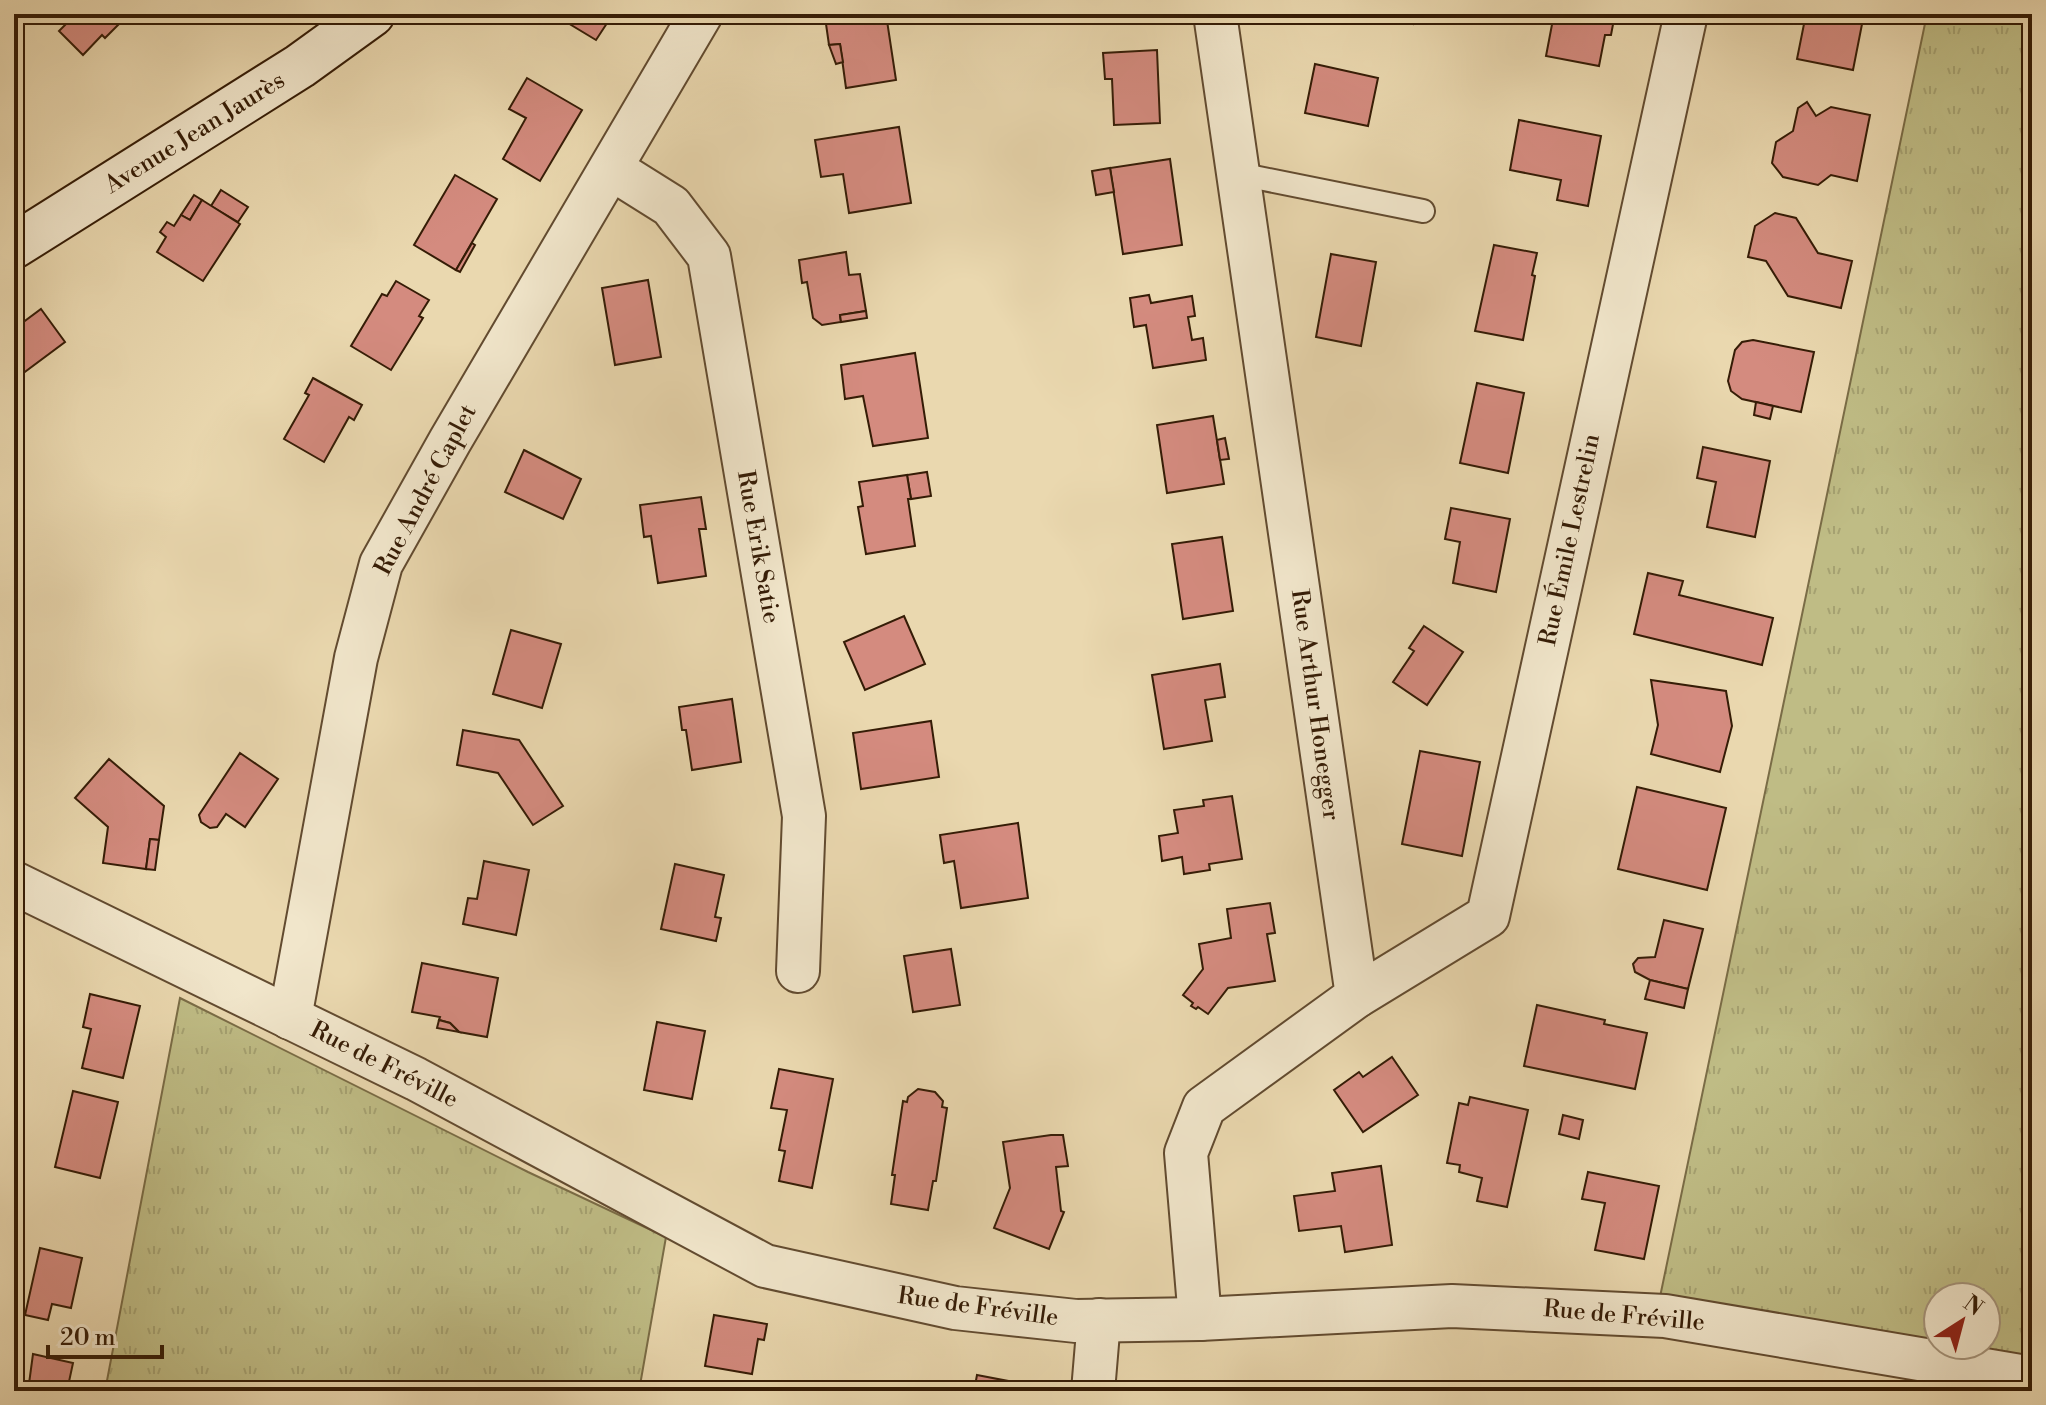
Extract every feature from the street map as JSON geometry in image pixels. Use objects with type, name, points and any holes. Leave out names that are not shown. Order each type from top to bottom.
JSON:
[{"type":"street","name":"Avenue Jean Jaurès","points":[[14,246],[300,66],[372,14]]},
{"type":"street","name":"Rue André Caplet","points":[[290,1018],[356,658],[381,564],[701,14]]},
{"type":"street","name":"Rue Arthur Honegger","points":[[1215,14],[1357,996]]},
{"type":"street","name":"Rue Émile Lestrelin","points":[[1357,996],[1488,916],[1686,14]]},
{"type":"street","name":"Rue Erik Satie","points":[[612,169],[671,206],[709,256],[804,816],[798,971]]},
{"type":"street","name":"Rue de Fréville","points":[[16,895],[290,1018],[416,1079],[765,1266],[955,1308],[1076,1321],[1200,1319],[1452,1306],[1636,1314],[1767,1331],[2022,1381]]},
{"type":"street","points":[[1200,1319],[1186,1153],[1204,1107],[1357,996]]},
{"type":"street","points":[[1093,1391],[1099,1320]]},
{"type":"lane","points":[[1239,174],[1423,211]]},
{"type":"green space","points":[[1927,14],[1952,14],[1961,18],[1963,14],[2032,14],[2032,1357],[2002,1352],[2002,1281],[1922,1281],[1922,1339],[1660,1297]]},
{"type":"green space","points":[[180,998],[528,1172],[666,1237],[639,1391],[105,1391]]},
{"type":"building","points":[[76,14],[129,14],[83,55],[59,31]]},
{"type":"building","points":[[553,14],[613,14],[596,40]]},
{"type":"building","points":[[886,14],[896,80],[846,88],[840,44],[829,45],[825,17]]},
{"type":"building","points":[[1366,14],[1415,14],[1413,24]]},
{"type":"building","points":[[1554,14],[1615,14],[1611,35],[1605,35],[1599,66],[1546,56]]},
{"type":"building","points":[[1806,14],[1864,14],[1853,70],[1797,59]]},
{"type":"building","points":[[840,44],[843,62],[836,64],[829,45]]},
{"type":"building","points":[[1157,50],[1160,123],[1114,125],[1112,79],[1105,79],[1103,53]]},
{"type":"building","points":[[1315,64],[1378,78],[1368,126],[1305,113]]},
{"type":"building","points":[[527,78],[582,110],[540,181],[503,159],[526,118],[509,109]]},
{"type":"building","points":[[1807,102],[1816,116],[1831,107],[1870,115],[1857,181],[1831,175],[1818,185],[1783,177],[1772,163],[1776,142],[1793,131],[1798,108]]},
{"type":"building","points":[[1519,120],[1601,136],[1588,206],[1557,200],[1561,180],[1510,170]]},
{"type":"building","points":[[899,127],[911,203],[849,213],[843,174],[821,177],[815,140]]},
{"type":"building","points":[[1170,159],[1182,245],[1123,254],[1110,168]]},
{"type":"building","points":[[1110,168],[1114,192],[1096,195],[1092,171]]},
{"type":"building","points":[[455,175],[497,199],[456,270],[414,245]]},
{"type":"building","points":[[221,190],[248,207],[238,222],[211,206]]},
{"type":"building","points":[[194,195],[202,200],[190,220],[181,215]]},
{"type":"building","points":[[202,200],[240,224],[203,281],[157,252],[166,237],[160,232],[167,222],[174,226],[181,215],[190,220]]},
{"type":"building","points":[[1775,213],[1796,218],[1818,253],[1852,261],[1841,308],[1788,296],[1766,261],[1748,257],[1755,226]]},
{"type":"building","points":[[472,243],[475,245],[460,272],[456,270]]},
{"type":"building","points":[[1494,245],[1537,253],[1523,340],[1475,331]]},
{"type":"building","points":[[846,252],[849,275],[860,274],[866,311],[840,315],[841,322],[822,325],[813,318],[807,282],[802,283],[799,260]]},
{"type":"building","points":[[1331,254],[1376,262],[1361,346],[1316,337]]},
{"type":"building","points":[[648,280],[661,357],[615,365],[602,288]]},
{"type":"building","points":[[396,281],[429,300],[419,316],[423,318],[391,370],[351,346],[382,294],[387,296]]},
{"type":"building","points":[[1149,295],[1151,303],[1192,296],[1195,316],[1188,317],[1192,340],[1203,338],[1206,360],[1153,368],[1146,325],[1134,327],[1130,298]]},
{"type":"building","points":[[41,309],[65,342],[14,380],[14,329]]},
{"type":"building","points":[[866,311],[867,318],[841,322],[840,315]]},
{"type":"building","points":[[1753,340],[1814,352],[1801,412],[1742,399],[1731,391],[1728,381],[1735,350],[1742,342]]},
{"type":"building","points":[[915,353],[928,438],[873,446],[863,396],[845,399],[841,365]]},
{"type":"building","points":[[313,378],[362,405],[354,420],[349,417],[324,462],[284,439],[309,395],[305,393]]},
{"type":"building","points":[[1477,383],[1524,393],[1508,473],[1460,463]]},
{"type":"building","points":[[1756,402],[1773,406],[1770,419],[1754,415]]},
{"type":"building","points":[[1213,416],[1224,484],[1167,493],[1157,425]]},
{"type":"building","points":[[1225,438],[1229,459],[1220,460],[1217,440]]},
{"type":"building","points":[[1703,447],[1770,461],[1755,537],[1707,527],[1716,482],[1697,478]]},
{"type":"building","points":[[524,450],[581,479],[563,519],[505,492]]},
{"type":"building","points":[[927,472],[931,496],[911,499],[907,475]]},
{"type":"building","points":[[907,475],[915,546],[866,554],[858,507],[863,506],[859,482]]},
{"type":"building","points":[[701,497],[706,529],[699,529],[706,576],[658,583],[651,536],[644,537],[640,505]]},
{"type":"building","points":[[1451,508],[1510,519],[1496,592],[1453,583],[1460,542],[1445,539]]},
{"type":"building","points":[[1222,537],[1233,611],[1183,619],[1172,544]]},
{"type":"building","points":[[1648,573],[1683,581],[1679,595],[1773,618],[1762,665],[1634,634]]},
{"type":"building","points":[[904,616],[925,664],[865,690],[844,642]]},
{"type":"building","points":[[1424,626],[1463,652],[1427,705],[1393,682],[1414,651],[1409,648]]},
{"type":"building","points":[[511,630],[561,644],[542,708],[493,694]]},
{"type":"building","points":[[1220,664],[1225,697],[1205,700],[1212,741],[1164,749],[1152,675]]},
{"type":"building","points":[[1651,680],[1726,691],[1732,726],[1720,772],[1651,754],[1658,725]]},
{"type":"building","points":[[732,699],[741,762],[692,770],[679,707]]},
{"type":"building","points":[[931,721],[939,777],[861,789],[853,733]]},
{"type":"building","points":[[463,730],[519,740],[563,806],[533,825],[498,773],[457,765]]},
{"type":"building","points":[[1420,751],[1480,762],[1462,856],[1402,844]]},
{"type":"building","points":[[240,753],[278,779],[245,827],[226,814],[217,827],[210,828],[201,822],[199,815]]},
{"type":"building","points":[[109,759],[164,806],[159,840],[150,839],[146,869],[103,863],[108,827],[75,798]]},
{"type":"building","points":[[1637,787],[1726,808],[1707,890],[1618,869]]},
{"type":"building","points":[[1232,796],[1242,859],[1209,864],[1210,870],[1184,874],[1182,857],[1162,861],[1159,836],[1178,833],[1174,810],[1204,806],[1203,800]]},
{"type":"building","points":[[1018,823],[1028,898],[961,908],[954,861],[944,863],[940,835]]},
{"type":"building","points":[[150,839],[159,840],[155,870],[146,869]]},
{"type":"building","points":[[484,861],[529,870],[516,935],[463,924],[468,898],[477,899]]},
{"type":"building","points":[[675,864],[724,875],[715,917],[721,918],[716,941],[661,929]]},
{"type":"building","points":[[1270,903],[1275,933],[1267,934],[1275,981],[1228,988],[1208,1014],[1191,1006],[1193,1003],[1183,995],[1203,969],[1199,944],[1231,938],[1227,909]]},
{"type":"building","points":[[1664,920],[1703,929],[1688,989],[1650,980],[1635,972],[1633,964],[1638,958],[1655,957]]},
{"type":"building","points":[[951,949],[960,1005],[913,1012],[904,956]]},
{"type":"building","points":[[422,963],[498,978],[487,1037],[459,1032],[450,1023],[439,1020],[440,1017],[412,1012]]},
{"type":"building","points":[[1650,980],[1688,989],[1684,1008],[1645,999]]},
{"type":"building","points":[[90,994],[140,1006],[123,1078],[82,1068],[91,1029],[83,1027]]},
{"type":"building","points":[[1537,1005],[1647,1033],[1635,1089],[1524,1066]]},
{"type":"building","points":[[439,1020],[450,1023],[459,1032],[437,1028]]},
{"type":"building","points":[[657,1022],[705,1031],[692,1099],[644,1090]]},
{"type":"building","points":[[1392,1057],[1418,1095],[1363,1132],[1334,1090],[1359,1072],[1363,1077]]},
{"type":"building","points":[[779,1069],[833,1079],[812,1188],[779,1181],[785,1151],[779,1150],[787,1110],[771,1108]]},
{"type":"building","points":[[918,1089],[935,1092],[943,1101],[942,1107],[947,1108],[936,1181],[933,1181],[928,1210],[891,1204],[903,1101],[907,1102],[908,1097]]},
{"type":"building","points":[[73,1091],[118,1102],[100,1178],[55,1167]]},
{"type":"building","points":[[1470,1097],[1528,1110],[1507,1207],[1477,1201],[1482,1178],[1459,1172],[1460,1165],[1447,1163],[1459,1103],[1468,1105]]},
{"type":"building","points":[[1563,1115],[1583,1120],[1579,1139],[1559,1134]]},
{"type":"building","points":[[1063,1135],[1068,1166],[1056,1167],[1061,1211],[1064,1212],[1049,1249],[994,1228],[1010,1188],[1003,1142]]},
{"type":"building","points":[[1381,1166],[1392,1245],[1345,1252],[1341,1226],[1299,1231],[1294,1196],[1335,1191],[1332,1173]]},
{"type":"building","points":[[1588,1172],[1659,1186],[1644,1259],[1595,1250],[1605,1203],[1582,1199]]},
{"type":"building","points":[[40,1248],[82,1258],[71,1308],[52,1304],[48,1320],[25,1315]]},
{"type":"building","points":[[714,1315],[767,1324],[764,1340],[758,1339],[752,1374],[705,1366]]},
{"type":"building","points":[[33,1354],[73,1363],[67,1391],[28,1391]]},
{"type":"building","points":[[977,1375],[1029,1385],[1028,1391],[974,1391]]}]
